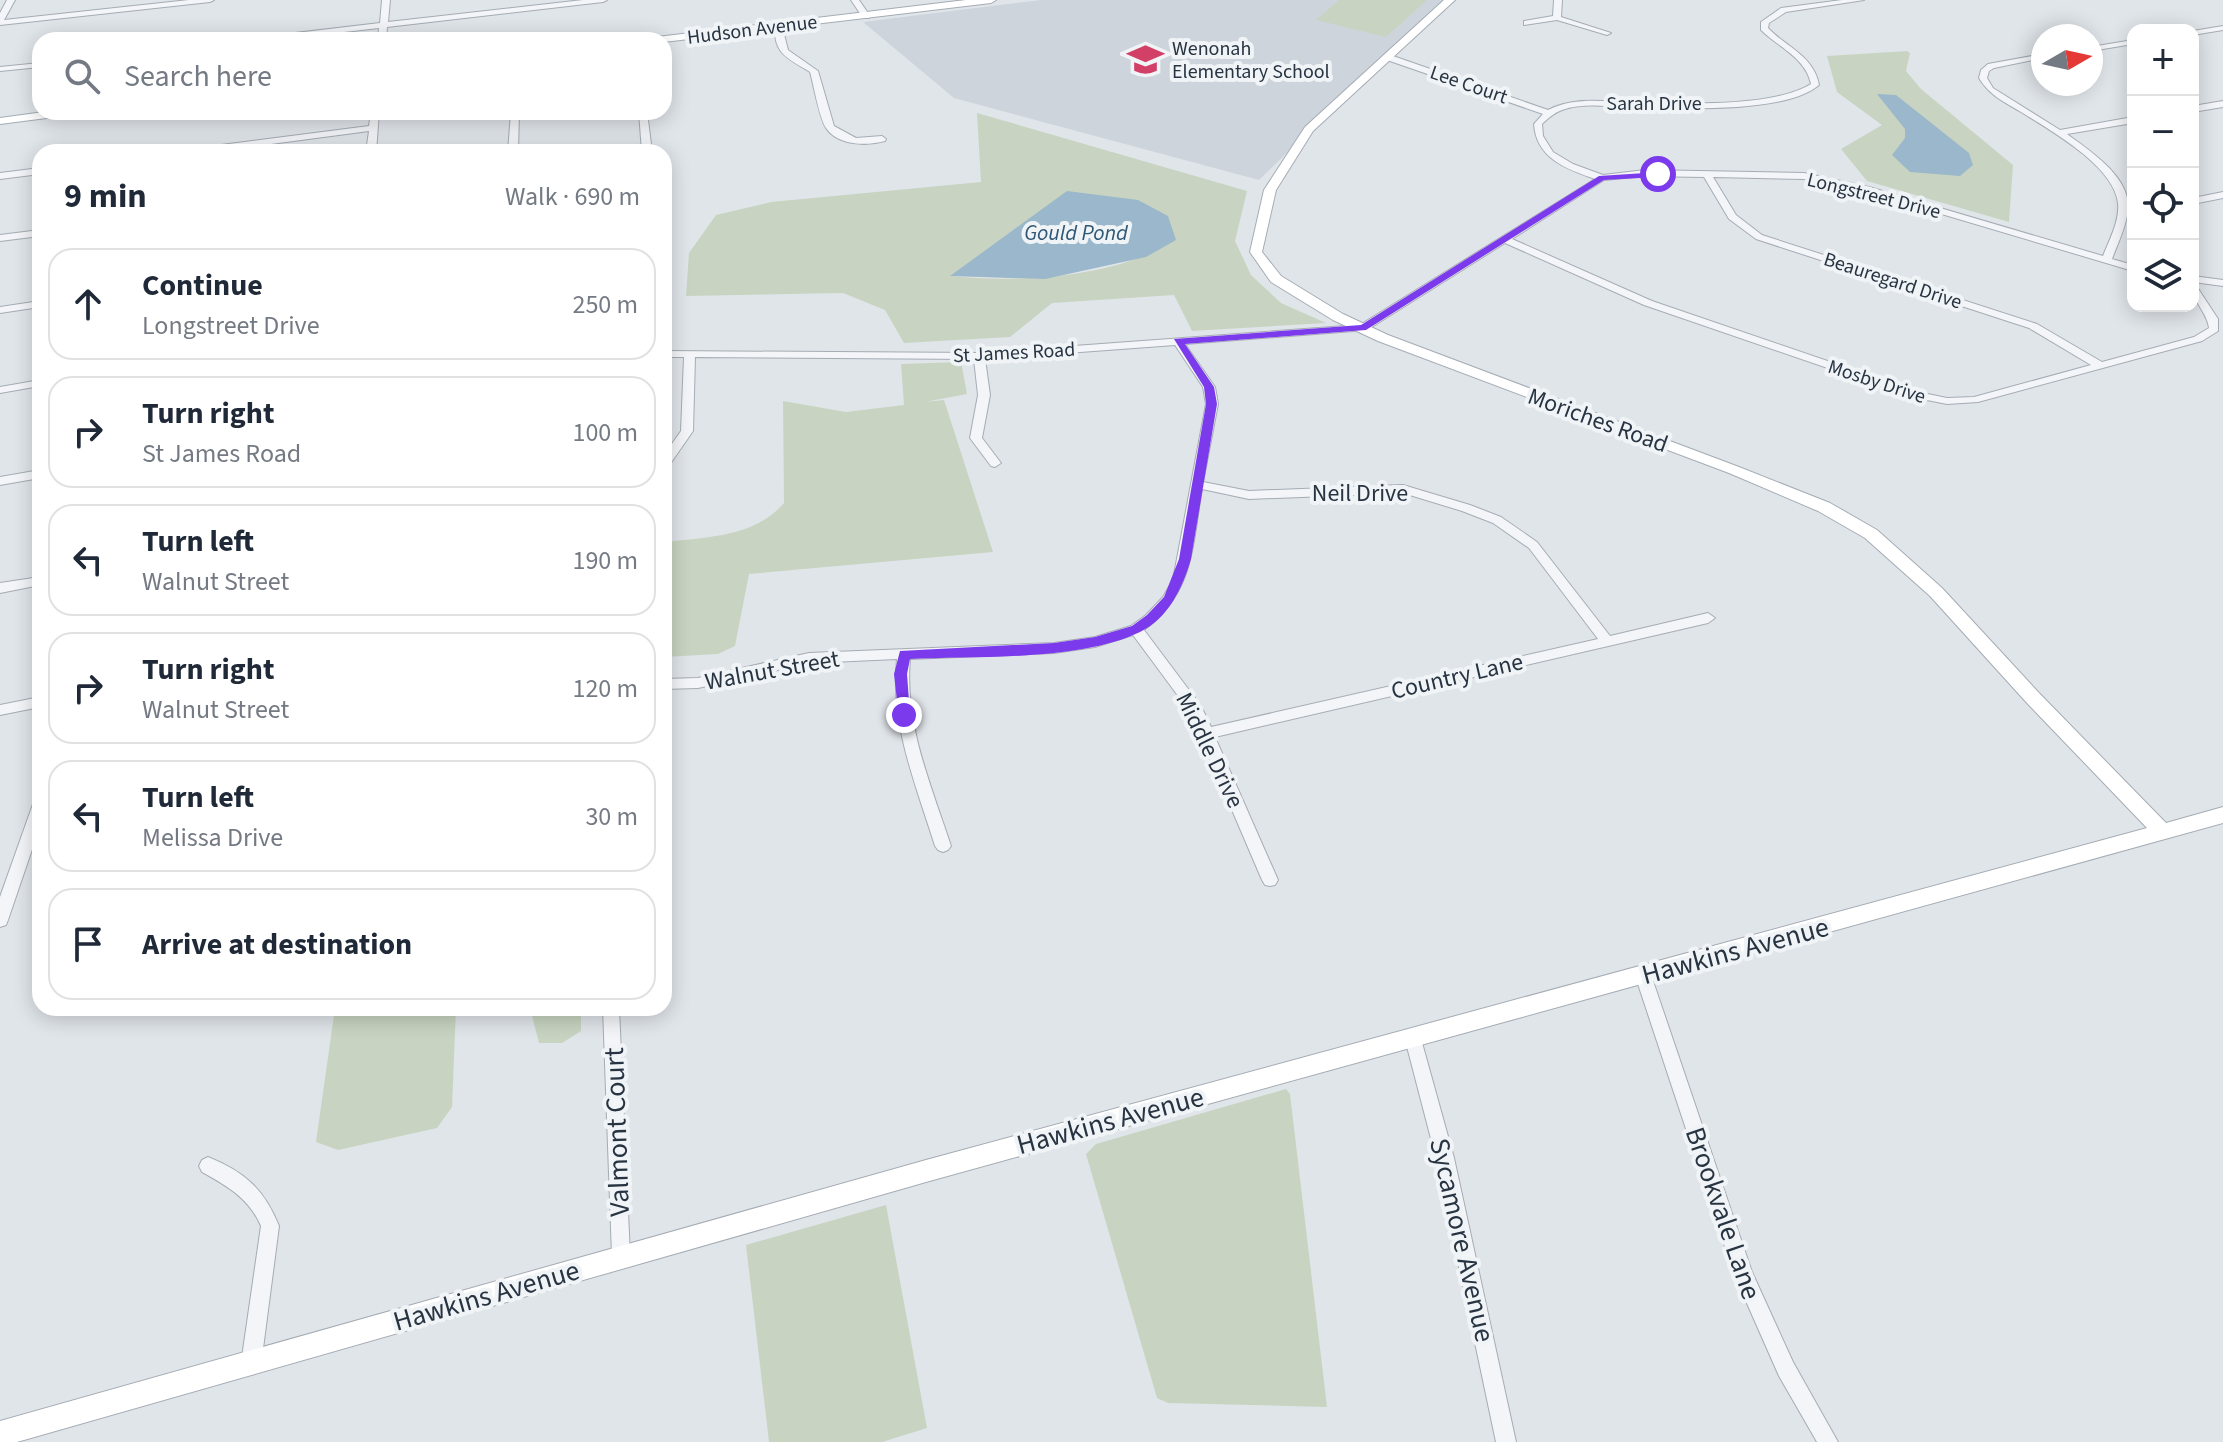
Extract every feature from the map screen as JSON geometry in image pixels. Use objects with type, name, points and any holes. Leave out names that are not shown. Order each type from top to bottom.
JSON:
[{"type":"street","points":[[0,22],[11,0]]},
{"type":"street","points":[[0,22],[210,0]]},
{"type":"street","points":[[384,32],[386,0]]},
{"type":"street","points":[[323,32],[603,0]]},
{"type":"street","points":[[855,0],[866,16]]},
{"type":"street","name":"Hudson Avenue","points":[[672,38],[991,0]]},
{"type":"street","name":"Moriches Road","points":[[1450,0],[1309,129],[1270,190],[1256,252],[1276,279],[1338,317],[1363,328],[1514,389],[1760,481],[1824,507],[1871,534],[1936,592],[2162,831]]},
{"type":"street","points":[[1557,18],[1558,0]]},
{"type":"street","name":"Sarah Drive","points":[[1547,112],[1580,103],[1762,103],[1800,97],[1812,90],[1815,79],[1811,68],[1764,28],[1771,16],[1784,10],[1860,0]]},
{"type":"street","points":[[1527,23],[1557,18],[1607,33]]},
{"type":"street","points":[[778,26],[781,51],[789,59],[814,71],[830,127],[853,140],[869,143],[882,139]]},
{"type":"street","points":[[2199,32],[2223,28]]},
{"type":"street","points":[[2103,47],[2127,43]]},
{"type":"street","points":[[1788,49],[1808,46]]},
{"type":"street","name":"Lee Court","points":[[1390,58],[1547,112]]},
{"type":"street","points":[[2031,58],[1991,66],[1985,70],[1983,78],[1990,90],[2058,133],[2107,172],[2127,199]]},
{"type":"street","points":[[0,69],[32,66]]},
{"type":"street","points":[[2199,108],[2223,104]]},
{"type":"street","points":[[1547,112],[1538,124],[1544,147],[1556,159],[1602,178]]},
{"type":"street","points":[[0,121],[32,117]]},
{"type":"street","points":[[372,144],[374,120]]},
{"type":"street","points":[[513,144],[515,120]]},
{"type":"street","points":[[644,120],[646,144]]},
{"type":"street","points":[[2058,133],[2127,121]]},
{"type":"street","points":[[251,144],[374,128]]},
{"type":"street","points":[[0,176],[32,172]]},
{"type":"street","name":"Longstreet Drive","points":[[1363,328],[1602,178],[1645,173],[1787,174],[1831,181],[2127,266]]},
{"type":"street","name":"Beauregard Drive","points":[[1707,174],[1732,217],[1759,237],[2033,326],[2099,365]]},
{"type":"street","points":[[2199,200],[2223,195]]},
{"type":"street","points":[[2107,260],[2127,203]]},
{"type":"street","points":[[0,238],[32,234]]},
{"type":"street","name":"Mosby Drive","points":[[1505,239],[1648,303],[1933,399],[1974,400],[2198,339],[2214,329],[2213,319],[2199,298]]},
{"type":"street","points":[[2199,280],[2223,283]]},
{"type":"street","points":[[0,310],[32,305]]},
{"type":"street","name":"St James Road","points":[[672,354],[979,356],[1363,328]]},
{"type":"street","name":"Walnut Street","points":[[672,684],[698,683],[809,658],[1054,648],[1095,642],[1136,629],[1168,600],[1179,580],[1212,404],[1209,387],[1178,341]]},
{"type":"street","points":[[672,453],[687,431],[690,354]]},
{"type":"street","points":[[979,356],[984,395],[976,438],[995,463]]},
{"type":"street","points":[[0,390],[32,384]]},
{"type":"street","points":[[0,481],[32,475]]},
{"type":"street","name":"Neil Drive","points":[[1199,485],[1249,495],[1403,489],[1435,496],[1497,520],[1533,545],[1607,641]]},
{"type":"street","points":[[0,588],[32,582]]},
{"type":"street","name":"Country Lane","points":[[1206,734],[1708,618]]},
{"type":"street","name":"Middle Drive","points":[[1136,629],[1196,710],[1270,880]]},
{"type":"street","points":[[904,654],[900,674],[904,715],[943,846]]},
{"type":"street","points":[[0,710],[32,704]]},
{"type":"street","name":"Hawkins Avenue","points":[[0,1434],[621,1256],[2223,815]]},
{"type":"street","points":[[0,920],[32,827]]},
{"type":"street","name":"Brookvale Lane","points":[[1643,975],[1743,1274],[1786,1369],[1828,1442]]},
{"type":"street","name":"Valmont Court","points":[[611,1016],[621,1256]]},
{"type":"street","name":"Sycamore Avenue","points":[[1413,1039],[1445,1158],[1506,1442]]},
{"type":"street","points":[[208,1166],[247,1188],[262,1204],[270,1226],[251,1364]]},
{"type":"shaded area","name":"Wenonah Elementary School","points":[[1041,0],[1445,0],[1259,180],[954,98],[863,22]]},
{"type":"green space","points":[[1339,0],[1427,0],[1386,37],[1316,20]]},
{"type":"green space","points":[[1910,53],[1906,71],[1921,89],[2013,165],[2009,222],[1867,181],[1841,149],[1882,125],[1837,92],[1827,56]]},
{"type":"green space","points":[[977,113],[1247,191],[1235,241],[1251,275],[1281,303],[1326,323],[1192,331],[1174,295],[1052,303],[1010,337],[904,343],[885,310],[843,293],[686,296],[689,253],[716,215],[771,202],[981,182]],"holes":[[[1176,239],[1153,252],[1097,270],[1067,275],[1006,279],[951,276]]]},
{"type":"green space","points":[[961,362],[967,394],[925,402],[944,400],[993,552],[749,574],[735,646],[718,654],[672,657],[672,541],[744,529],[759,523],[784,503],[783,401],[846,412],[904,405],[901,364]]},
{"type":"green space","points":[[334,1016],[456,1016],[452,1107],[437,1128],[338,1150],[316,1142]]},
{"type":"green space","points":[[532,1016],[581,1016],[581,1031],[562,1043],[539,1043]]},
{"type":"green space","points":[[1286,1089],[1290,1094],[1327,1407],[1168,1403],[1157,1398],[1086,1154],[1096,1144]]},
{"type":"green space","points":[[886,1205],[927,1428],[882,1442],[769,1442],[746,1245]]},
{"type":"water","points":[[1877,94],[1896,95],[1969,153],[1973,165],[1960,176],[1910,172],[1892,155],[1905,138],[1905,129]]},
{"type":"water","name":"Gould Pond","points":[[1067,191],[1138,200],[1168,216],[1176,240],[1146,257],[1045,279],[950,276]]},
{"type":"place","name":"Wenonah Elementary School","points":[[1146,60]]},
{"type":"route","points":[[904,715],[900,674],[904,654],[1054,648],[1095,642],[1136,629],[1168,600],[1179,580],[1185,559],[1212,404],[1209,387],[1202,374],[1178,341],[1363,328],[1602,178],[1658,174]]}]
